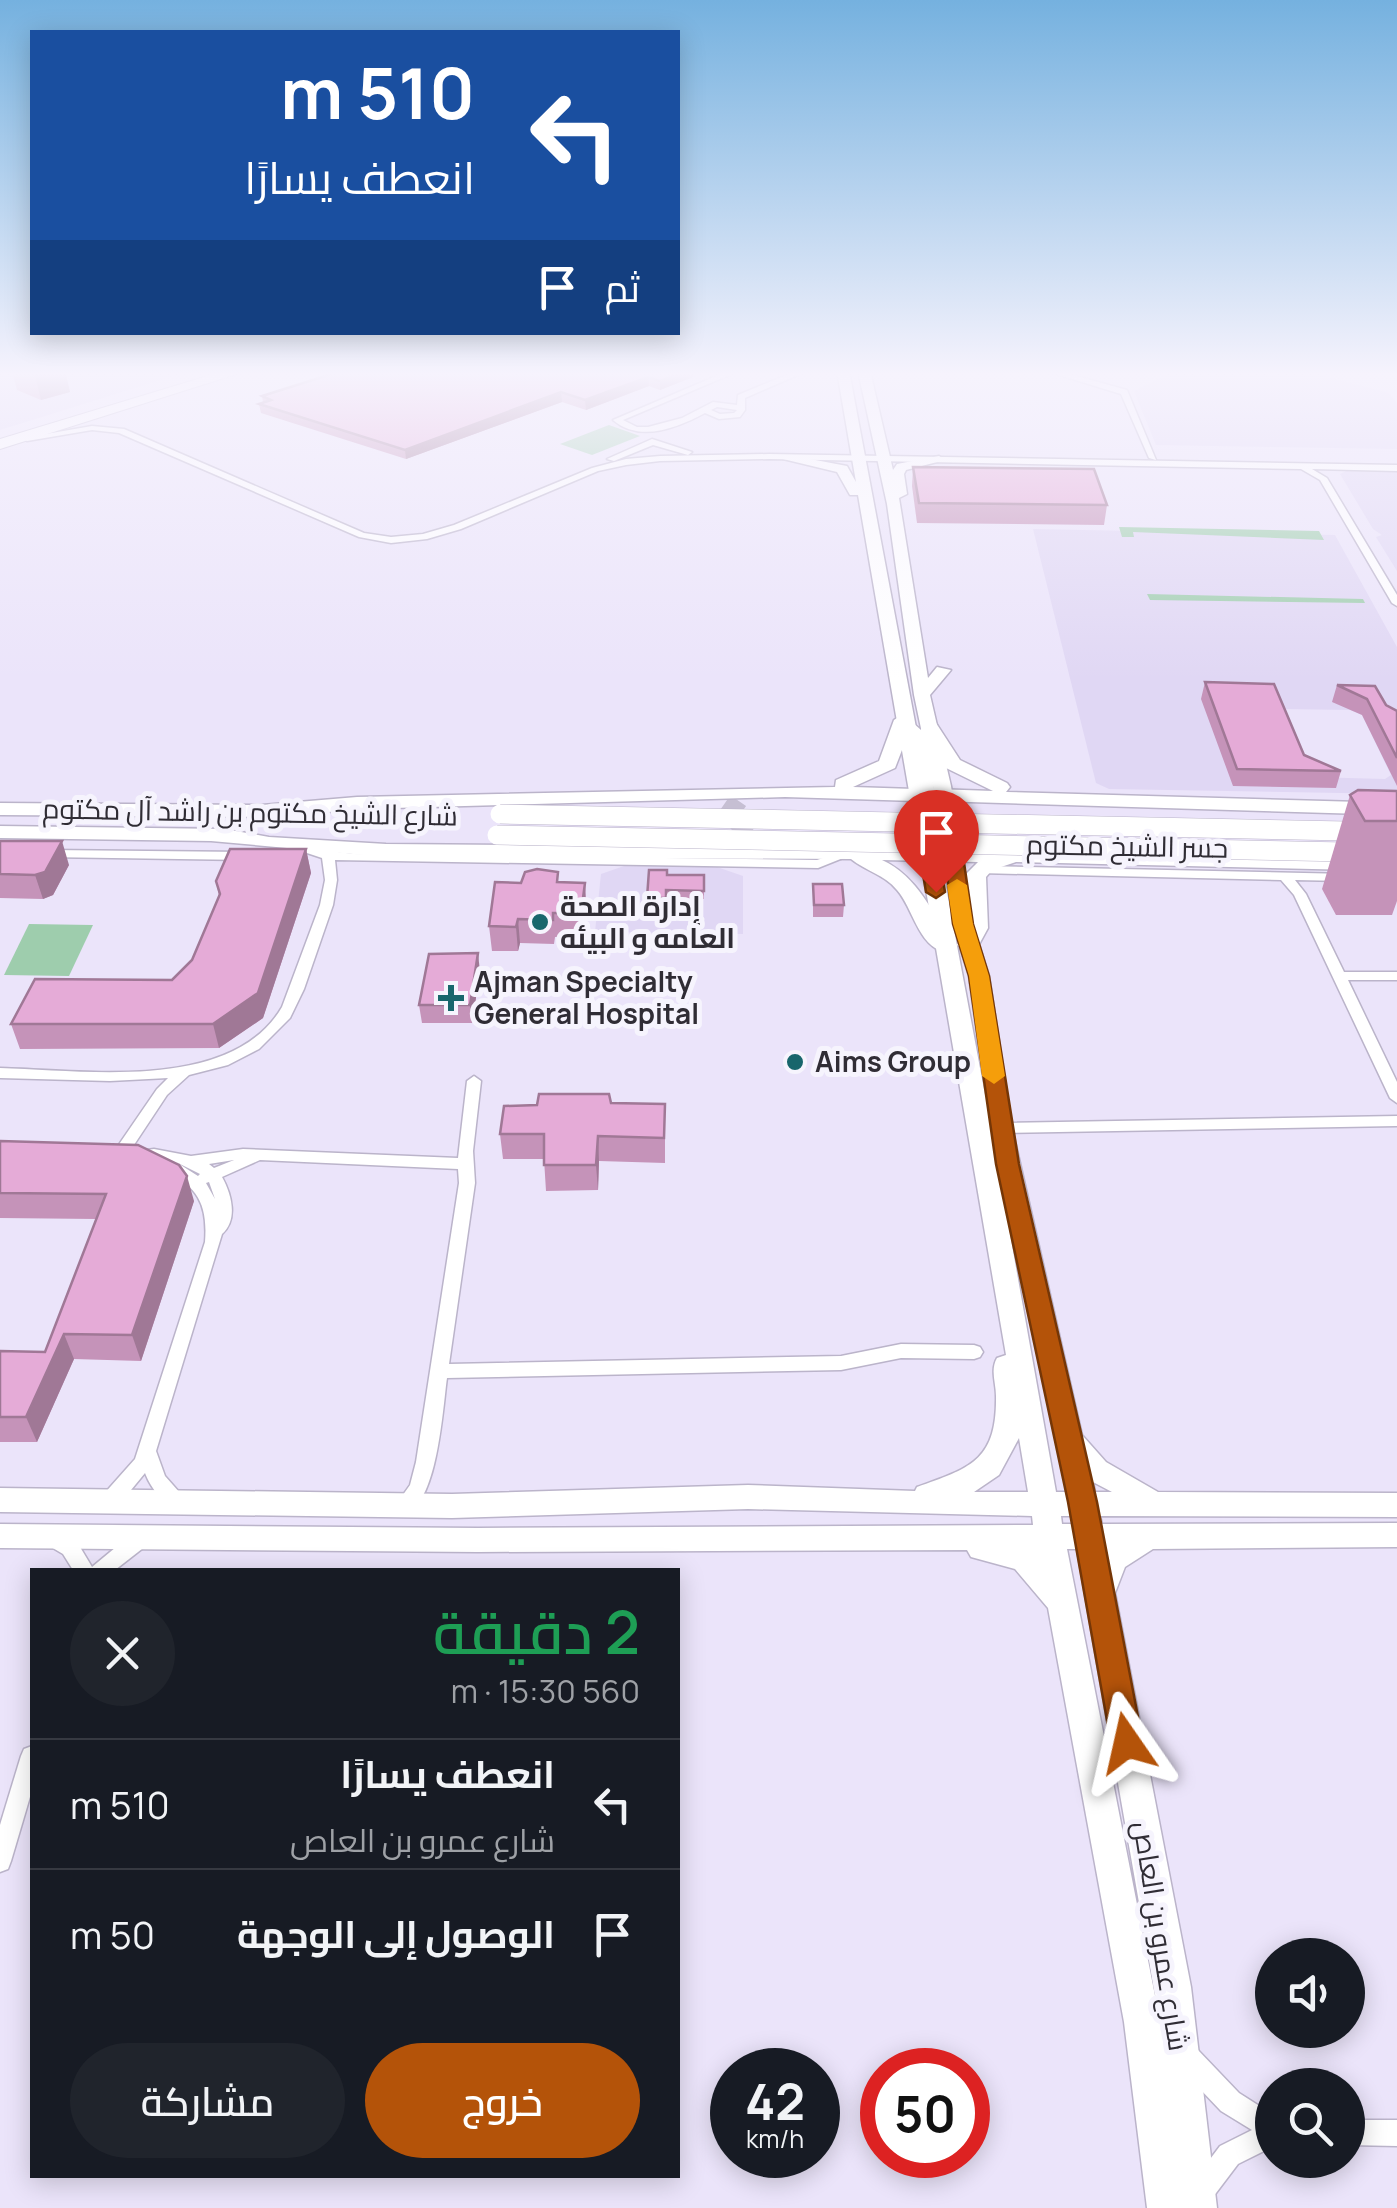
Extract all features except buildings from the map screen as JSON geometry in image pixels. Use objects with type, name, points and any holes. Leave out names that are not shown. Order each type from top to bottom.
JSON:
[{"type":"main road","points":[[845,474],[865,504]]},
{"type":"main road","name":"شارع عمرو بن العاص","points":[[867,474],[865,504],[903,720]]},
{"type":"main road","points":[[874,474],[886,515],[896,523]]},
{"type":"main road","name":"شارع عمرو بن العاص","points":[[878,474],[894,504],[928,727],[934,820],[1011,1318],[1139,2000],[1187,2207]]},
{"type":"main road","points":[[894,504],[900,499],[897,474]]},
{"type":"main road","points":[[906,586],[924,592]]},
{"type":"main road","points":[[922,695],[943,670]]},
{"type":"main road","points":[[444,784],[498,816],[648,793],[803,790],[856,781],[882,769],[892,758],[903,720]]},
{"type":"main road","points":[[903,720],[914,732],[934,820]]},
{"type":"main road","points":[[928,727],[948,759],[972,777],[1048,797],[1397,809]]},
{"type":"main road","points":[[803,790],[934,820],[1036,856]]},
{"type":"main road","points":[[803,790],[934,820],[989,849],[1036,856],[1397,866]]},
{"type":"main road","points":[[648,793],[724,803]]},
{"type":"main road","points":[[934,820],[1048,797]]},
{"type":"main road","points":[[212,834],[290,843],[669,850],[749,857],[847,854],[934,820],[1048,797]]},
{"type":"main road","points":[[0,799],[11,809]]},
{"type":"main road","points":[[1135,814],[1182,802]]},
{"type":"main road","name":"شارع الشيخ مكتوم بن راشد آل مكتوم","points":[[11,809],[498,816]]},
{"type":"main road","points":[[975,809],[964,820],[966,832],[989,849]]},
{"type":"main road","name":"شارع الشيخ مكتوم بن راشد آل مكتوم","points":[[0,832],[212,834],[498,816]]},
{"type":"main road","name":"جسر الشيخ مكتوم","points":[[498,816],[1397,832]]},
{"type":"main road","name":"جسر الشيخ مكتوم","points":[[498,816],[1397,852]]},
{"type":"main road","points":[[669,850],[723,841]]},
{"type":"main road","points":[[584,862],[610,850]]},
{"type":"main road","points":[[1153,851],[1186,860]]},
{"type":"main road","points":[[847,854],[900,878],[916,896],[930,928],[956,945],[977,928],[973,881],[979,871],[998,860],[1036,856]]},
{"type":"main road","name":"شارع عمرو بن العاص","points":[[956,945],[979,976],[1001,1128],[1083,1502],[1098,1602],[1147,1844],[1178,2035],[1187,2207]]},
{"type":"main road","points":[[0,1500],[404,1506],[930,1494],[963,1485],[989,1467],[1010,1430],[1005,1353],[1011,1318]]},
{"type":"main road","points":[[1067,1436],[1096,1470],[1159,1501]]},
{"type":"main road","points":[[794,1498],[1397,1505]]},
{"type":"main road","points":[[0,1536],[934,1539],[1397,1535]]},
{"type":"main road","points":[[1098,1602],[1114,1559],[1150,1538]]},
{"type":"main road","points":[[934,1539],[1024,1559],[1064,1606]]},
{"type":"street","points":[[221,474],[362,535],[394,542],[430,536],[585,474]]},
{"type":"street","points":[[565,482],[582,474]]},
{"type":"street","points":[[1314,474],[1323,478],[1397,603]]},
{"type":"street","points":[[1323,478],[1327,474]]},
{"type":"street","points":[[290,843],[330,862]]},
{"type":"street","points":[[36,853],[252,856],[330,862],[584,862],[749,857]]},
{"type":"street","points":[[1234,861],[1286,876],[1298,888],[1397,1098]]},
{"type":"street","points":[[0,1073],[184,1072],[239,1055],[270,1034],[283,1018],[331,886],[330,862]]},
{"type":"street","points":[[979,871],[1004,867],[1397,878]]},
{"type":"street","points":[[1298,888],[1311,876]]},
{"type":"street","points":[[1341,976],[1397,976]]},
{"type":"street","points":[[125,1156],[162,1092],[184,1072]]},
{"type":"street","points":[[404,1506],[419,1488],[423,1473],[466,1182],[474,1081]]},
{"type":"street","points":[[1001,1128],[1397,1120]]},
{"type":"street","points":[[100,1156],[162,1153],[194,1160],[230,1154],[465,1164]]},
{"type":"street","points":[[125,1156],[205,1178],[267,1156]]},
{"type":"street","points":[[109,1502],[130,1483],[147,1452],[213,1242],[212,1206],[205,1178],[194,1160]]},
{"type":"street","points":[[438,1371],[849,1362],[901,1351],[974,1352]]},
{"type":"street","points":[[147,1452],[157,1480],[180,1503]]},
{"type":"street","points":[[50,1536],[70,1548],[82,1568]]},
{"type":"street","points":[[103,1568],[142,1538]]},
{"type":"street","points":[[0,1860],[30,1762]]},
{"type":"street","points":[[1178,2035],[1208,2081],[1255,2118]]},
{"type":"street","points":[[1365,2133],[1397,2133]]},
{"type":"street","points":[[1187,2207],[1229,2154],[1255,2140]]},
{"type":"shaded area","points":[[1340,474],[1397,474],[1397,571],[1376,537],[1382,535],[1373,529]]},
{"type":"shaded area","points":[[1033,529],[1335,535],[1397,647],[1397,794],[1109,789],[1096,783]],"holes":[[[1283,709],[1350,710],[1362,715],[1391,775],[1385,779],[1311,777]]]},
{"type":"shaded area","points":[[624,866],[717,867],[743,876],[743,934],[595,932],[601,874]]},
{"type":"green space","points":[[1119,527],[1319,531],[1324,540],[1133,532],[1134,537],[1122,537]]},
{"type":"green space","points":[[1147,594],[1363,599],[1365,603],[1150,600]]},
{"type":"green space","points":[[29,924],[93,925],[69,976],[4,975]]},
{"type":"tunnel","points":[[725,803],[744,816],[744,828],[737,835]]},
{"type":"slow traffic","points":[[957,885],[968,945],[979,976],[994,1076]]},
{"type":"place","name":"إدارة الصحة العامه و البيئه","points":[[540,922]]},
{"type":"place","name":"Ajman Specialty General Hospital","points":[[451,998]]},
{"type":"place","name":"Aims Group","points":[[795,1062]]},
{"type":"route","points":[[936,892],[930,856],[935,843],[954,856],[963,924],[979,976],[1001,1128],[1028,1270],[1083,1502],[1098,1602],[1127,1743]]}]
